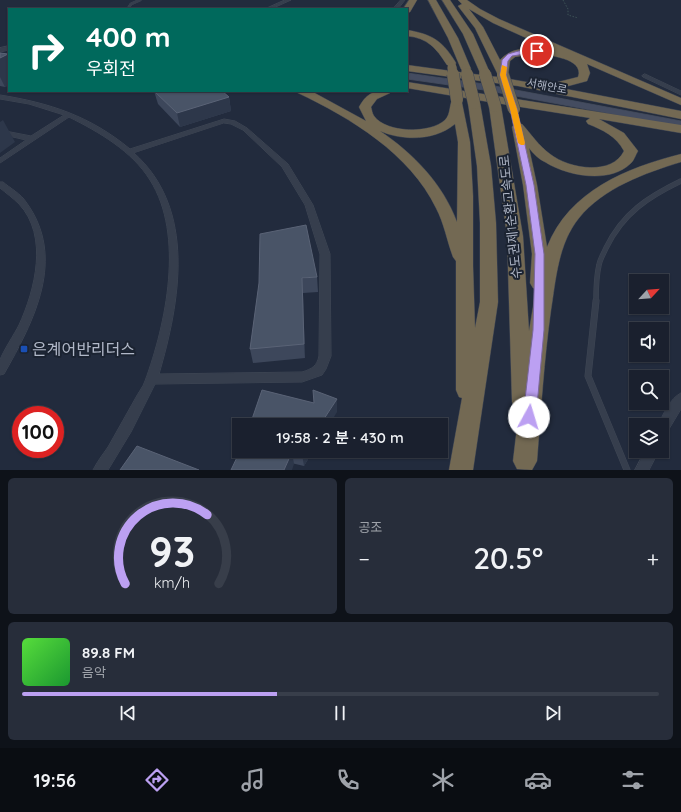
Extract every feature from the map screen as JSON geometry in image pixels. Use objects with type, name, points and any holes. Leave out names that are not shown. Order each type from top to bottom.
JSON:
[{"type":"highway","points":[[423,0],[447,46],[452,65],[466,101],[464,142],[466,196],[464,266],[468,431]]},
{"type":"highway","name":"수도권제1순환고속도로","points":[[432,0],[450,32],[466,69],[466,101],[484,166],[488,223],[489,302],[461,470]]},
{"type":"highway","name":"수도권제1순환고속도로","points":[[446,0],[468,34],[485,73],[495,106],[515,236],[525,465]]},
{"type":"highway","points":[[456,0],[479,27],[503,75],[514,109],[530,185],[540,254],[538,330],[525,465]]},
{"type":"highway","points":[[462,0],[496,21],[681,102]]},
{"type":"highway","points":[[408,33],[423,36],[436,42],[445,52],[452,65]]},
{"type":"highway","points":[[408,70],[552,86],[583,79],[585,73],[582,66],[568,57],[537,51],[522,52],[510,55],[505,60],[503,75]]},
{"type":"highway","points":[[518,83],[681,115]]},
{"type":"highway","points":[[408,85],[681,129]]},
{"type":"highway","points":[[408,88],[438,89]]},
{"type":"highway","points":[[304,92],[334,107],[371,130],[398,149],[419,170],[444,208],[464,266]]},
{"type":"highway","points":[[383,92],[373,96],[365,107],[370,119],[378,125],[391,131],[427,132],[437,130],[447,125],[452,120],[466,101]]},
{"type":"highway","points":[[518,127],[550,160],[574,169],[596,171],[613,169],[623,165],[630,158],[632,151],[626,141],[618,133],[606,126],[576,116],[533,106]]},
{"type":"highway","points":[[538,330],[548,272],[556,245],[565,227],[578,211],[600,192],[629,175],[681,158]]},
{"type":"main road","name":"서해안로","points":[[408,70],[681,124]]},
{"type":"street","points":[[269,8],[289,0]]},
{"type":"street","points":[[396,8],[403,0]]},
{"type":"street","points":[[645,76],[681,93]]},
{"type":"street","points":[[0,96],[30,102],[69,114],[87,123],[129,152],[148,173],[160,190],[170,217],[174,242],[170,300],[164,332],[151,379],[134,414],[100,470]]},
{"type":"street","points":[[0,161],[69,114]]},
{"type":"street","points":[[129,152],[212,124],[224,121],[234,122],[244,129],[285,166],[309,205],[325,254],[325,356],[319,371],[302,378],[151,379]]},
{"type":"street","points":[[0,132],[33,139]]},
{"type":"street","points":[[0,184],[16,196],[29,213],[39,232],[42,252],[40,275],[33,302],[22,329],[0,370]]},
{"type":"street","points":[[668,418],[681,399]]},
{"type":"street","points":[[642,470],[648,458]]},
{"type":"lane","points":[[130,8],[130,5],[140,0]]},
{"type":"lane","points":[[627,470],[588,376],[596,310],[596,283],[600,264],[614,232],[634,210],[654,194],[681,181]]},
{"type":"path","points":[[563,0],[568,9],[568,14],[578,18]]},
{"type":"building","points":[[0,53],[8,54],[0,58]]},
{"type":"building","points":[[155,92],[223,92],[229,97],[177,113]]},
{"type":"building","points":[[306,225],[317,277],[302,278],[304,344],[250,349],[259,283],[260,234]]},
{"type":"building","points":[[262,390],[314,403],[313,390],[337,399],[325,418],[252,418]]},
{"type":"building","points":[[137,446],[199,470],[120,470]]},
{"type":"building","points":[[237,458],[289,458],[284,470],[231,470]]},
{"type":"slow traffic","points":[[504,67],[503,75],[514,109],[521,143]]},
{"type":"place","name":"은계어반리더스","points":[[24,349]]},
{"type":"route","points":[[529,417],[538,330],[540,254],[530,185],[514,109],[503,75],[505,60],[510,55],[522,52],[537,51]]}]
